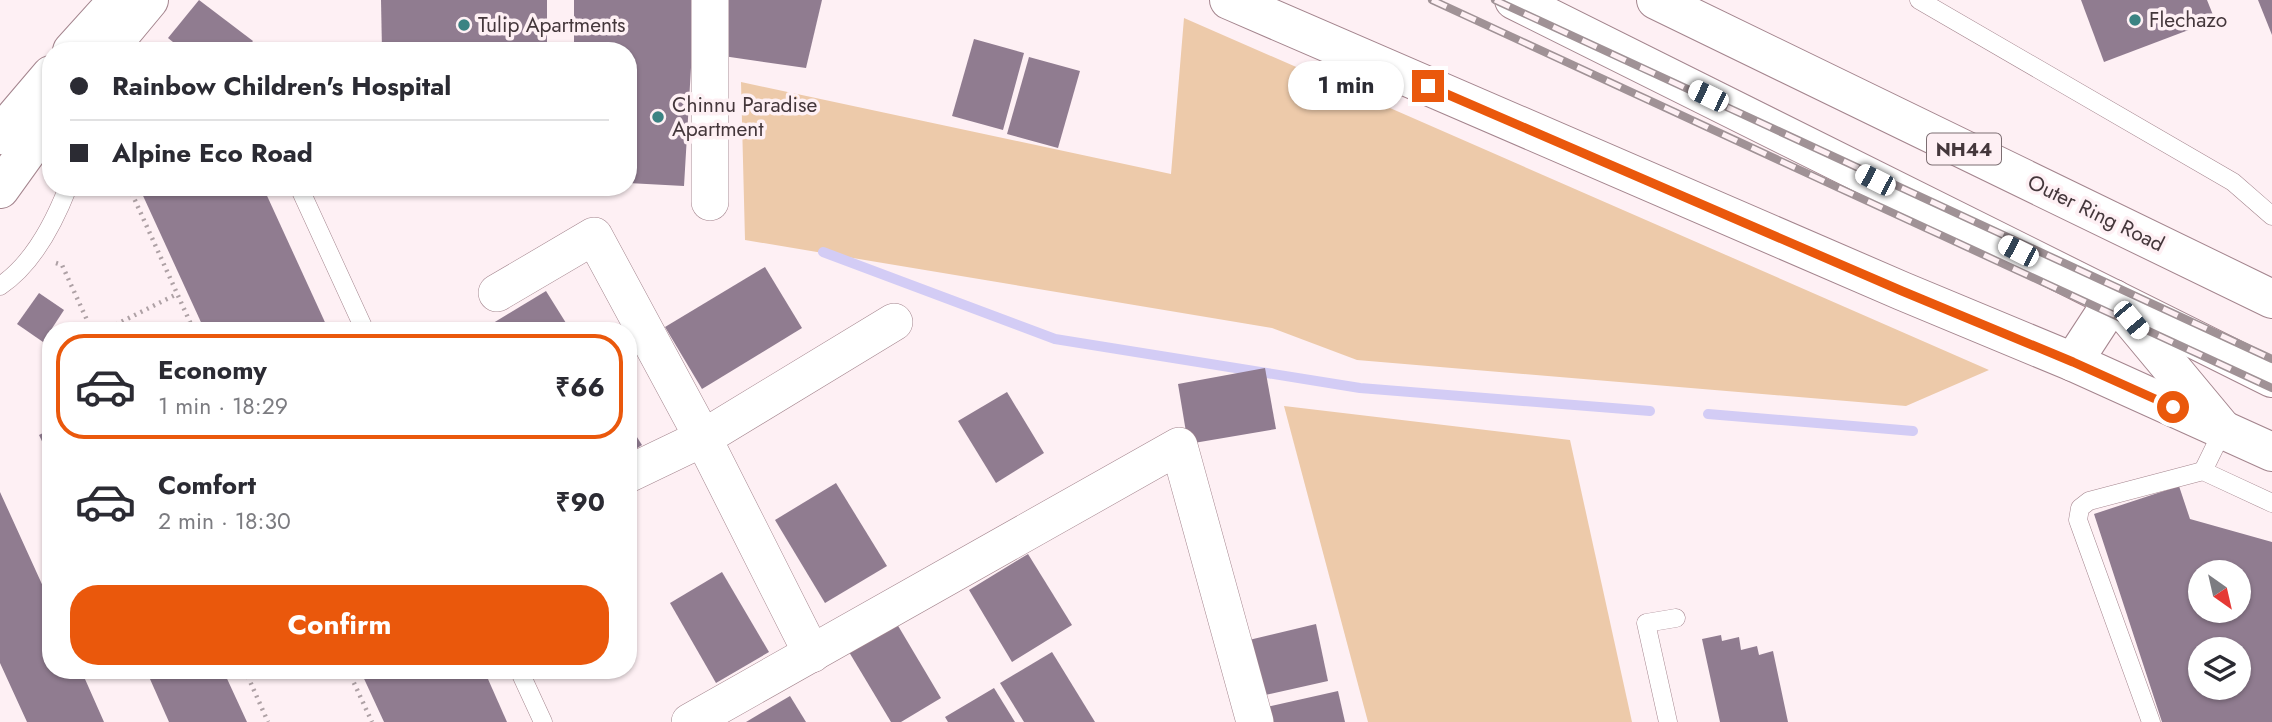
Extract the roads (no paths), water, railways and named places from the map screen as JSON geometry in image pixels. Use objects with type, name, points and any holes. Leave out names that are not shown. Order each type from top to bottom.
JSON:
[{"type":"main road","points":[[80,42],[118,0]]},
{"type":"main road","points":[[114,42],[149,0]]},
{"type":"main road","points":[[1229,0],[2073,362],[2272,452]]},
{"type":"main road","points":[[1514,0],[2272,378]]},
{"type":"main road","name":"Outer Ring Road","points":[[1656,0],[2268,290]]},
{"type":"main road","points":[[0,189],[30,131],[42,99]]},
{"type":"main road","points":[[2073,362],[2114,299]]},
{"type":"main road","points":[[2114,299],[2223,430]]},
{"type":"street","points":[[710,0],[710,202]]},
{"type":"street","points":[[497,293],[594,236],[703,438],[812,654]]},
{"type":"street","points":[[637,470],[703,438],[894,322]]},
{"type":"street","points":[[690,722],[1180,446],[1251,720]]},
{"type":"lane","points":[[1919,0],[2233,183],[2272,216]]},
{"type":"lane","points":[[0,286],[32,256],[59,211],[65,196]]},
{"type":"lane","points":[[303,196],[361,322]]},
{"type":"lane","points":[[2203,471],[2223,430]]},
{"type":"lane","points":[[2151,722],[2078,520],[2080,508],[2089,501],[2203,471],[2272,503]]},
{"type":"lane","points":[[1668,722],[1646,623],[1676,618]]},
{"type":"lane","points":[[523,679],[543,722]]},
{"type":"waterway","points":[[823,252],[1055,339],[1360,388],[1650,411]]},
{"type":"waterway","points":[[1708,414],[1913,431]]},
{"type":"railway","points":[[1432,0],[2272,388]]},
{"type":"railway","points":[[1495,0],[2272,359]]},
{"type":"place","name":"Flechazo","points":[[2135,20]]},
{"type":"place","name":"Tulip Apartments","points":[[464,25]]},
{"type":"place","name":"Chinnu Paradise Apartment","points":[[658,117]]}]
